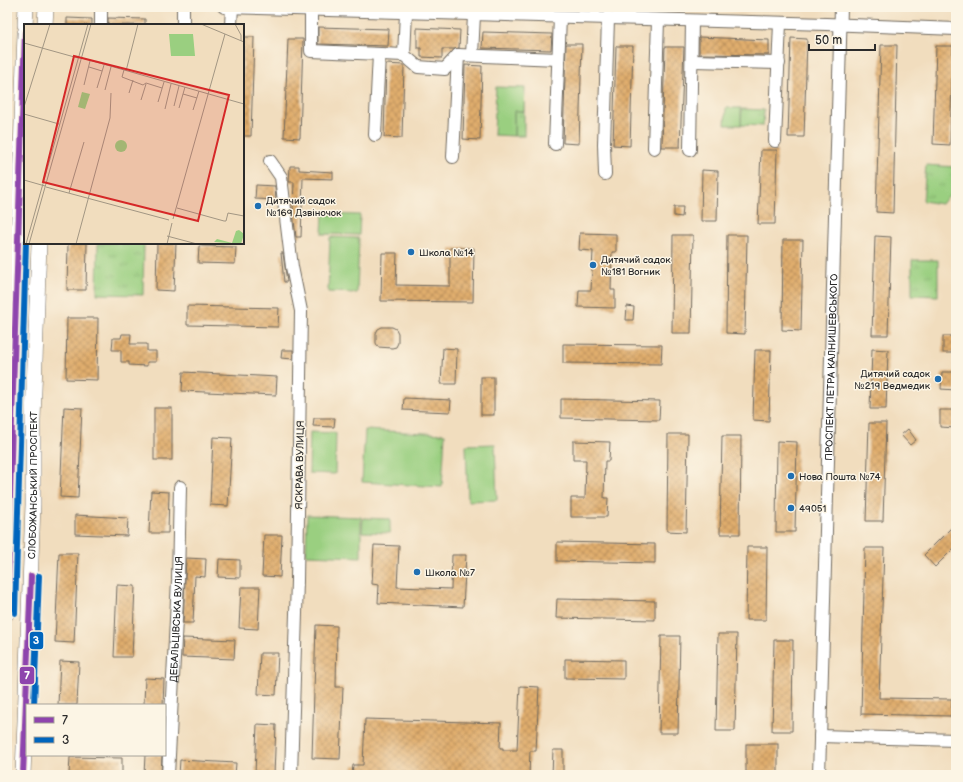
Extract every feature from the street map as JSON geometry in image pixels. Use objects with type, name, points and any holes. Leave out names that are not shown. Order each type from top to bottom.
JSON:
[{"type":"main road","points":[[25,24],[26,7]]},
{"type":"main road","points":[[45,24],[46,7]]},
{"type":"main road","points":[[7,613],[9,419],[24,57]]},
{"type":"main road","name":"СЛОБОЖАНСЬКИЙ ПРОСПЕКТ","points":[[23,775],[33,506],[33,420],[39,244]]},
{"type":"street","points":[[101,7],[101,24]]},
{"type":"street","points":[[182,24],[183,7]]},
{"type":"street","points":[[224,7],[956,29]]},
{"type":"street","points":[[231,24],[232,7]]},
{"type":"street","name":"ПРОСПЕКТ ПЕТРА КАЛНИШЕВСЬКОГО","points":[[819,775],[842,7]]},
{"type":"street","points":[[318,9],[311,51],[404,54],[418,68],[445,69],[458,55],[558,59]]},
{"type":"street","points":[[404,54],[406,13]]},
{"type":"street","points":[[472,55],[474,15]]},
{"type":"street","points":[[555,144],[560,17]]},
{"type":"street","points":[[605,174],[604,144],[608,19]]},
{"type":"street","points":[[654,148],[658,20]]},
{"type":"street","points":[[690,150],[692,21]]},
{"type":"street","points":[[775,141],[780,23]]},
{"type":"street","points":[[375,135],[379,54]]},
{"type":"street","points":[[453,157],[458,55]]},
{"type":"street","points":[[692,61],[779,63]]},
{"type":"street","name":"ЯСКРАВА ВУЛИЦЯ","points":[[270,161],[281,177],[292,267],[301,311],[297,581],[291,775]]},
{"type":"street","name":"ДЕБАЛЬЦІВСЬКА ВУЛИЦЯ","points":[[168,775],[178,580],[180,488]]},
{"type":"street","points":[[820,736],[956,740]]},
{"type":"green space","points":[[496,87],[525,88],[524,111],[514,111],[514,136],[494,135]]},
{"type":"green space","points":[[726,108],[741,108],[741,125],[725,125]]},
{"type":"green space","points":[[742,109],[764,110],[763,126],[741,125]]},
{"type":"green space","points":[[514,111],[524,111],[524,136],[514,136]]},
{"type":"green space","points":[[926,165],[956,167],[956,190],[941,204],[923,201]]},
{"type":"green space","points":[[323,214],[360,215],[359,235],[322,234]]},
{"type":"green space","points":[[330,237],[359,238],[357,293],[328,292]]},
{"type":"green space","points":[[98,244],[144,244],[143,295],[97,294]]},
{"type":"green space","points":[[912,260],[938,260],[938,296],[912,295]]},
{"type":"green space","points":[[365,430],[445,434],[442,487],[362,482]]},
{"type":"green space","points":[[310,432],[336,433],[335,474],[309,473]]},
{"type":"green space","points":[[495,444],[497,500],[468,501],[466,445]]},
{"type":"green space","points":[[307,515],[361,517],[361,557],[306,555]]},
{"type":"green space","points":[[363,518],[390,519],[390,533],[362,532]]},
{"type":"building","points":[[67,18],[92,19],[92,24],[67,24]]},
{"type":"building","points":[[108,18],[145,19],[145,24],[108,24]]},
{"type":"building","points":[[318,27],[389,29],[388,46],[318,44]]},
{"type":"building","points":[[417,28],[460,30],[459,48],[442,49],[442,58],[421,57],[421,48],[417,48]]},
{"type":"building","points":[[483,32],[552,34],[551,50],[482,48]]},
{"type":"building","points":[[244,37],[254,37],[251,136],[244,136]]},
{"type":"building","points":[[699,37],[769,40],[769,55],[699,54]]},
{"type":"building","points":[[791,38],[807,39],[804,137],[788,137]]},
{"type":"building","points":[[288,39],[303,39],[300,138],[284,137]]},
{"type":"building","points":[[566,44],[582,44],[579,144],[563,143]]},
{"type":"building","points":[[881,45],[897,45],[893,213],[876,212]]},
{"type":"building","points":[[616,46],[633,46],[630,146],[613,145]]},
{"type":"building","points":[[936,46],[953,46],[950,145],[933,144]]},
{"type":"building","points":[[665,47],[684,47],[680,147],[662,147]]},
{"type":"building","points":[[386,64],[404,65],[402,138],[384,137]]},
{"type":"building","points":[[465,65],[482,66],[480,140],[463,139]]},
{"type":"building","points":[[761,150],[777,150],[775,224],[758,224]]},
{"type":"building","points":[[290,166],[299,166],[299,170],[333,172],[333,179],[303,178],[301,237],[296,237],[293,212],[294,182],[289,182]]},
{"type":"building","points":[[702,170],[718,171],[717,221],[701,221]]},
{"type":"building","points":[[256,185],[275,186],[276,200],[255,199]]},
{"type":"building","points":[[674,207],[683,207],[682,217],[674,216]]},
{"type":"building","points":[[580,233],[616,234],[616,252],[612,252],[611,290],[615,290],[615,308],[578,307],[579,290],[591,290],[593,251],[579,250]]},
{"type":"building","points":[[673,235],[693,235],[691,333],[672,333]]},
{"type":"building","points":[[727,235],[747,235],[745,334],[726,333]]},
{"type":"building","points":[[875,236],[891,237],[888,335],[872,335]]},
{"type":"building","points":[[783,240],[803,240],[801,331],[782,330]]},
{"type":"building","points":[[68,244],[87,244],[86,290],[67,290]]},
{"type":"building","points":[[157,244],[176,244],[174,291],[156,290]]},
{"type":"building","points":[[199,246],[236,247],[235,264],[198,263]]},
{"type":"building","points":[[450,248],[474,248],[473,302],[381,301],[382,253],[397,253],[396,285],[450,286]]},
{"type":"building","points":[[281,253],[283,253],[287,282],[284,282]]},
{"type":"building","points":[[187,306],[279,308],[278,327],[187,325]]},
{"type":"building","points":[[627,306],[634,307],[633,320],[626,320]]},
{"type":"building","points":[[67,318],[98,318],[97,380],[66,379]]},
{"type":"building","points":[[382,327],[392,327],[396,329],[398,333],[398,343],[396,347],[378,347],[376,343],[376,333],[378,329]]},
{"type":"building","points":[[122,334],[131,334],[130,344],[147,344],[147,351],[156,351],[156,362],[147,362],[147,366],[129,365],[129,362],[121,362],[121,350],[112,350],[113,338],[121,338]]},
{"type":"building","points":[[943,336],[956,336],[956,353],[943,353]]},
{"type":"building","points":[[563,344],[662,345],[661,364],[563,363]]},
{"type":"building","points":[[443,348],[457,349],[456,384],[441,384]]},
{"type":"building","points":[[872,349],[888,350],[886,409],[870,409]]},
{"type":"building","points":[[282,350],[293,350],[293,359],[281,358]]},
{"type":"building","points":[[755,350],[771,350],[769,421],[753,420]]},
{"type":"building","points":[[183,372],[277,377],[276,395],[182,391]]},
{"type":"building","points":[[942,372],[956,372],[956,390],[941,389]]},
{"type":"building","points":[[481,377],[494,377],[494,415],[481,415]]},
{"type":"building","points":[[404,398],[451,400],[450,412],[403,410]]},
{"type":"building","points":[[561,399],[660,401],[659,420],[561,418]]},
{"type":"building","points":[[64,407],[82,408],[78,498],[60,497]]},
{"type":"building","points":[[154,408],[172,408],[172,460],[154,460]]},
{"type":"building","points":[[940,410],[956,410],[956,428],[940,427]]},
{"type":"building","points":[[314,418],[335,418],[334,427],[313,426]]},
{"type":"building","points":[[869,423],[886,423],[883,521],[866,521]]},
{"type":"building","points":[[908,429],[916,440],[910,445],[901,435]]},
{"type":"building","points":[[668,434],[688,434],[686,532],[667,531]]},
{"type":"building","points":[[722,436],[741,436],[740,534],[720,534]]},
{"type":"building","points":[[213,437],[232,438],[228,506],[210,505]]},
{"type":"building","points":[[573,441],[610,442],[609,461],[605,461],[604,498],[608,498],[607,517],[571,517],[571,498],[585,498],[586,460],[573,460]]},
{"type":"building","points":[[777,441],[797,442],[795,532],[776,532]]},
{"type":"building","points":[[151,491],[169,492],[168,533],[149,533]]},
{"type":"building","points":[[75,515],[128,518],[127,536],[75,534]]},
{"type":"building","points":[[956,523],[956,546],[935,567],[924,555]]},
{"type":"building","points":[[264,535],[282,535],[280,577],[262,576]]},
{"type":"building","points":[[557,542],[655,544],[655,563],[557,561]]},
{"type":"building","points":[[374,545],[399,546],[397,587],[451,589],[452,555],[466,555],[463,607],[378,603],[379,585],[372,584]]},
{"type":"building","points":[[747,547],[767,547],[766,620],[746,620]]},
{"type":"building","points":[[865,548],[884,548],[879,698],[952,699],[951,716],[861,714]]},
{"type":"building","points":[[59,553],[78,553],[74,643],[55,642]]},
{"type":"building","points":[[186,558],[206,559],[205,577],[195,576],[193,623],[183,623]]},
{"type":"building","points":[[219,559],[240,560],[240,578],[218,577]]},
{"type":"building","points":[[117,585],[135,586],[132,657],[114,657]]},
{"type":"building","points":[[241,587],[260,587],[258,629],[239,628]]},
{"type":"building","points":[[557,599],[655,601],[655,620],[556,618]]},
{"type":"building","points":[[316,625],[337,626],[336,687],[343,687],[340,759],[312,758]]},
{"type":"building","points":[[718,634],[737,634],[735,731],[716,731]]},
{"type":"building","points":[[661,636],[680,636],[678,733],[659,733]]},
{"type":"building","points":[[183,638],[235,640],[234,659],[182,657]]},
{"type":"building","points":[[774,640],[793,640],[792,731],[772,731]]},
{"type":"building","points":[[260,653],[278,653],[276,695],[258,694]]},
{"type":"building","points":[[565,659],[624,660],[624,679],[565,678]]},
{"type":"building","points":[[60,661],[79,662],[77,704],[58,704]]},
{"type":"building","points":[[145,678],[164,679],[163,704],[144,704]]},
{"type":"building","points":[[520,686],[539,687],[536,751],[530,751],[529,775],[352,775],[353,765],[363,765],[365,719],[501,723],[500,748],[503,748],[503,750],[517,750]]},
{"type":"building","points":[[257,724],[276,725],[274,775],[255,775]]},
{"type":"building","points":[[746,744],[778,744],[778,775],[746,775]]},
{"type":"building","points":[[553,750],[563,750],[563,775],[552,775]]},
{"type":"building","points":[[145,756],[162,756],[161,775],[144,775]]},
{"type":"building","points":[[70,757],[122,758],[122,775],[69,775]]},
{"type":"building","points":[[180,760],[236,763],[235,775],[179,775]]},
{"type":"transit line","name":"7","points":[[7,613],[24,63]]},
{"type":"transit line","name":"3","points":[[15,613],[26,244]]},
{"type":"transit line","name":"7","points":[[23,775],[31,576]]},
{"type":"transit line","name":"3","points":[[34,704],[39,576]]},
{"type":"place","name":"Дитячий садок №169 Дзвіночок","points":[[258,206]]},
{"type":"place","name":"Школа №14","points":[[411,252]]},
{"type":"place","name":"Дитячий садок №181 Вогник","points":[[593,265]]},
{"type":"place","name":"Дитячий садок №219 Ведмедик","points":[[938,379]]},
{"type":"place","name":"Нова Пошта №74","points":[[791,476]]},
{"type":"place","name":"49051","points":[[791,508]]},
{"type":"place","name":"Школа №7","points":[[417,572]]}]
